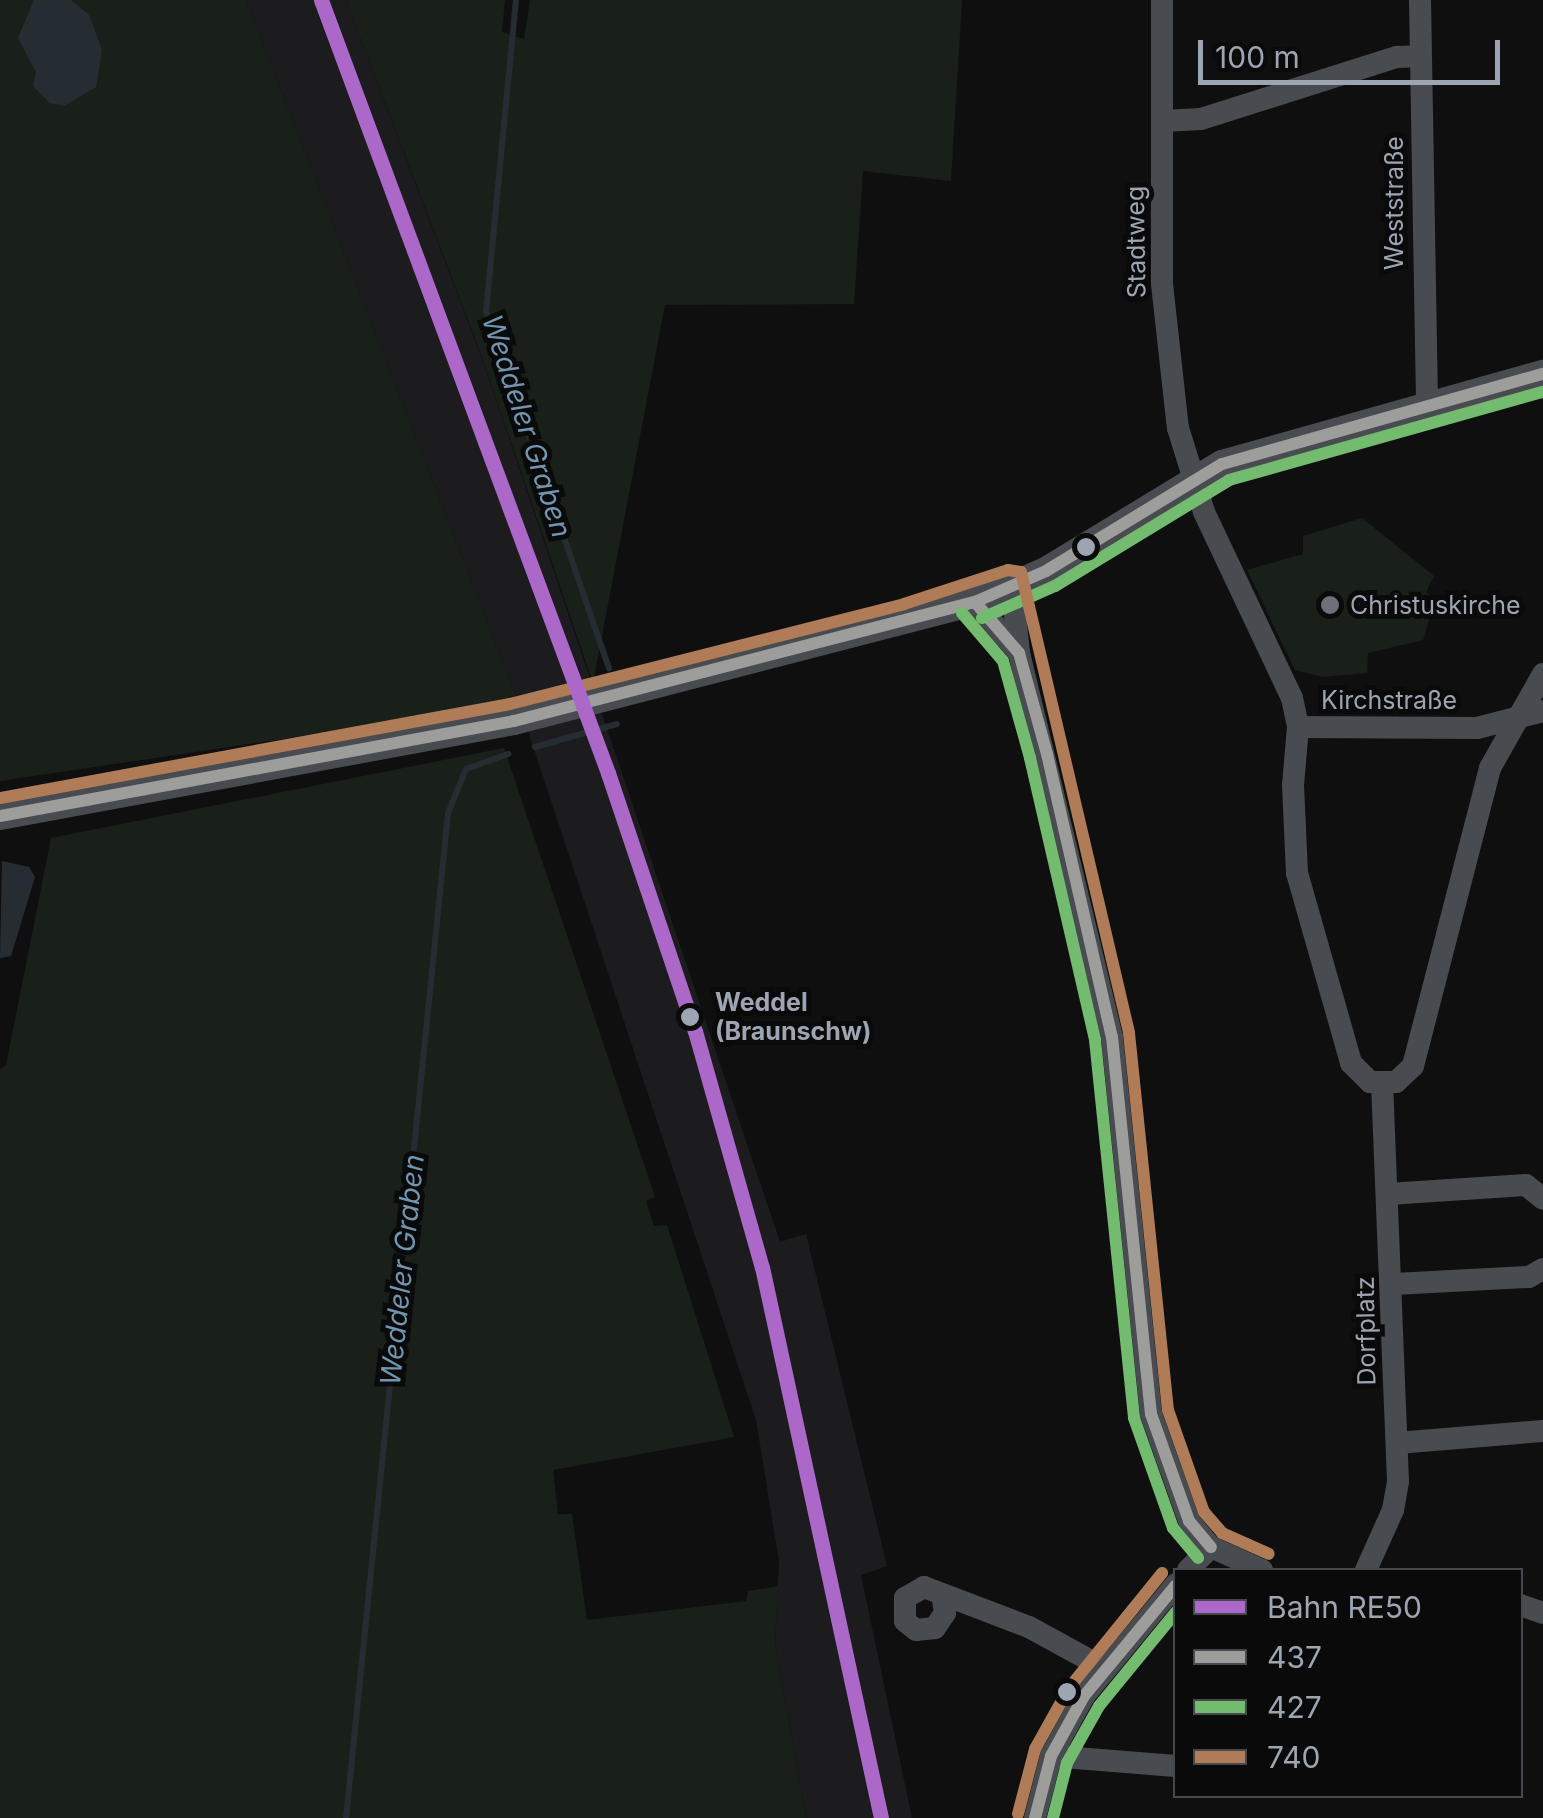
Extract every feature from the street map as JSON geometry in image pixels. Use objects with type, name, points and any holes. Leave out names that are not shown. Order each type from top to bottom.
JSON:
[{"type":"street","name":"Stadtweg","points":[[1162,0],[1164,314],[1178,428],[1193,480]]},
{"type":"street","name":"Weststraße","points":[[1420,0],[1428,406]]},
{"type":"street","points":[[1163,121],[1201,118],[1397,57],[1420,56]]},
{"type":"street","points":[[0,816],[451,734],[975,602],[1012,587],[1193,480],[1256,452],[1543,374]]},
{"type":"street","name":"Kirchstraße","points":[[1193,480],[1284,673],[1298,728],[1477,728],[1543,711]]},
{"type":"street","points":[[1012,587],[1019,654],[1109,1020],[1151,1414],[1190,1521],[1210,1546],[1258,1568]]},
{"type":"street","points":[[975,602],[1019,654]]},
{"type":"street","points":[[1298,728],[1292,785],[1297,872],[1352,1063],[1382,1085],[1406,1073],[1420,1048],[1480,799],[1514,721],[1543,674]]},
{"type":"street","name":"Dorfplatz","points":[[1367,1568],[1393,1510],[1397,1443],[1394,1284],[1382,1085]]},
{"type":"street","points":[[1388,1194],[1526,1186],[1543,1198]]},
{"type":"street","points":[[1394,1284],[1530,1277],[1543,1269]]},
{"type":"street","points":[[1397,1443],[1543,1430]]},
{"type":"street","points":[[1190,1568],[1210,1546]]},
{"type":"street","points":[[1035,1818],[1051,1756],[1102,1667],[1173,1587]]},
{"type":"street","points":[[943,1600],[1029,1627],[1102,1667]]},
{"type":"street","points":[[1051,1756],[1173,1766]]},
{"type":"shaded area","points":[[0,0],[246,0],[519,704],[0,781]]},
{"type":"shaded area","points":[[34,0],[71,0],[89,15],[102,50],[96,87],[64,106],[50,103],[33,86],[36,72],[18,38]]},
{"type":"shaded area","points":[[246,0],[346,0],[484,364],[780,1242],[806,1234],[887,1566],[861,1575],[912,1818],[806,1818],[775,1645],[779,1561],[756,1420],[519,704]]},
{"type":"shaded area","points":[[346,0],[505,0],[502,32],[524,39],[530,0],[962,0],[951,181],[863,171],[854,304],[665,305],[593,683],[482,357]]},
{"type":"shaded area","points":[[1362,518],[1434,576],[1426,592],[1435,599],[1423,640],[1368,653],[1367,673],[1323,677],[1295,670],[1247,570],[1303,554],[1303,536]]},
{"type":"shaded area","points":[[504,748],[655,1197],[646,1201],[654,1226],[667,1225],[734,1437],[553,1470],[558,1514],[572,1514],[587,1620],[746,1601],[748,1591],[778,1586],[775,1645],[806,1818],[0,1818],[0,1069],[6,1065],[51,838]]},
{"type":"shaded area","points":[[2,861],[29,867],[35,877],[11,956],[0,958]]},
{"type":"waterway","name":"Weddeler Graben","points":[[516,0],[486,311],[609,668]]},
{"type":"waterway","name":"Weddeler Graben","points":[[535,747],[617,724]]},
{"type":"waterway","name":"Weddeler Graben","points":[[346,1818],[448,813],[466,769],[508,754]]},
{"type":"rail line","name":"RE50","points":[[321,0],[608,773],[695,1031],[762,1267],[881,1818]]},
{"type":"transit line","name":"437","points":[[0,816],[514,721],[975,602],[1046,571],[1222,464],[1543,374]]},
{"type":"transit line","name":"427","points":[[982,618],[1055,586],[1229,480],[1543,392]]},
{"type":"transit line","name":"740","points":[[0,798],[510,704],[904,604],[1008,570],[1021,572],[1129,1033],[1168,1410],[1204,1512],[1222,1533],[1269,1554]]},
{"type":"transit line","name":"437","points":[[975,602],[1019,653],[1047,754],[1112,1037],[1151,1414],[1189,1521],[1211,1547]]},
{"type":"transit line","name":"427","points":[[962,613],[1003,661],[1030,758],[1095,1040],[1134,1418],[1173,1528],[1198,1558]]},
{"type":"transit line","name":"740","points":[[1018,1814],[1035,1749],[1069,1688],[1162,1573]]},
{"type":"transit line","name":"437","points":[[1035,1818],[1051,1756],[1084,1696],[1173,1589]]},
{"type":"transit line","name":"427","points":[[1053,1818],[1067,1763],[1099,1706],[1173,1616]]},
{"type":"place","name":"Christuskirche","points":[[1330,605]]},
{"type":"place","name":"Weddel (Braunschw)","points":[[690,1017]]}]
